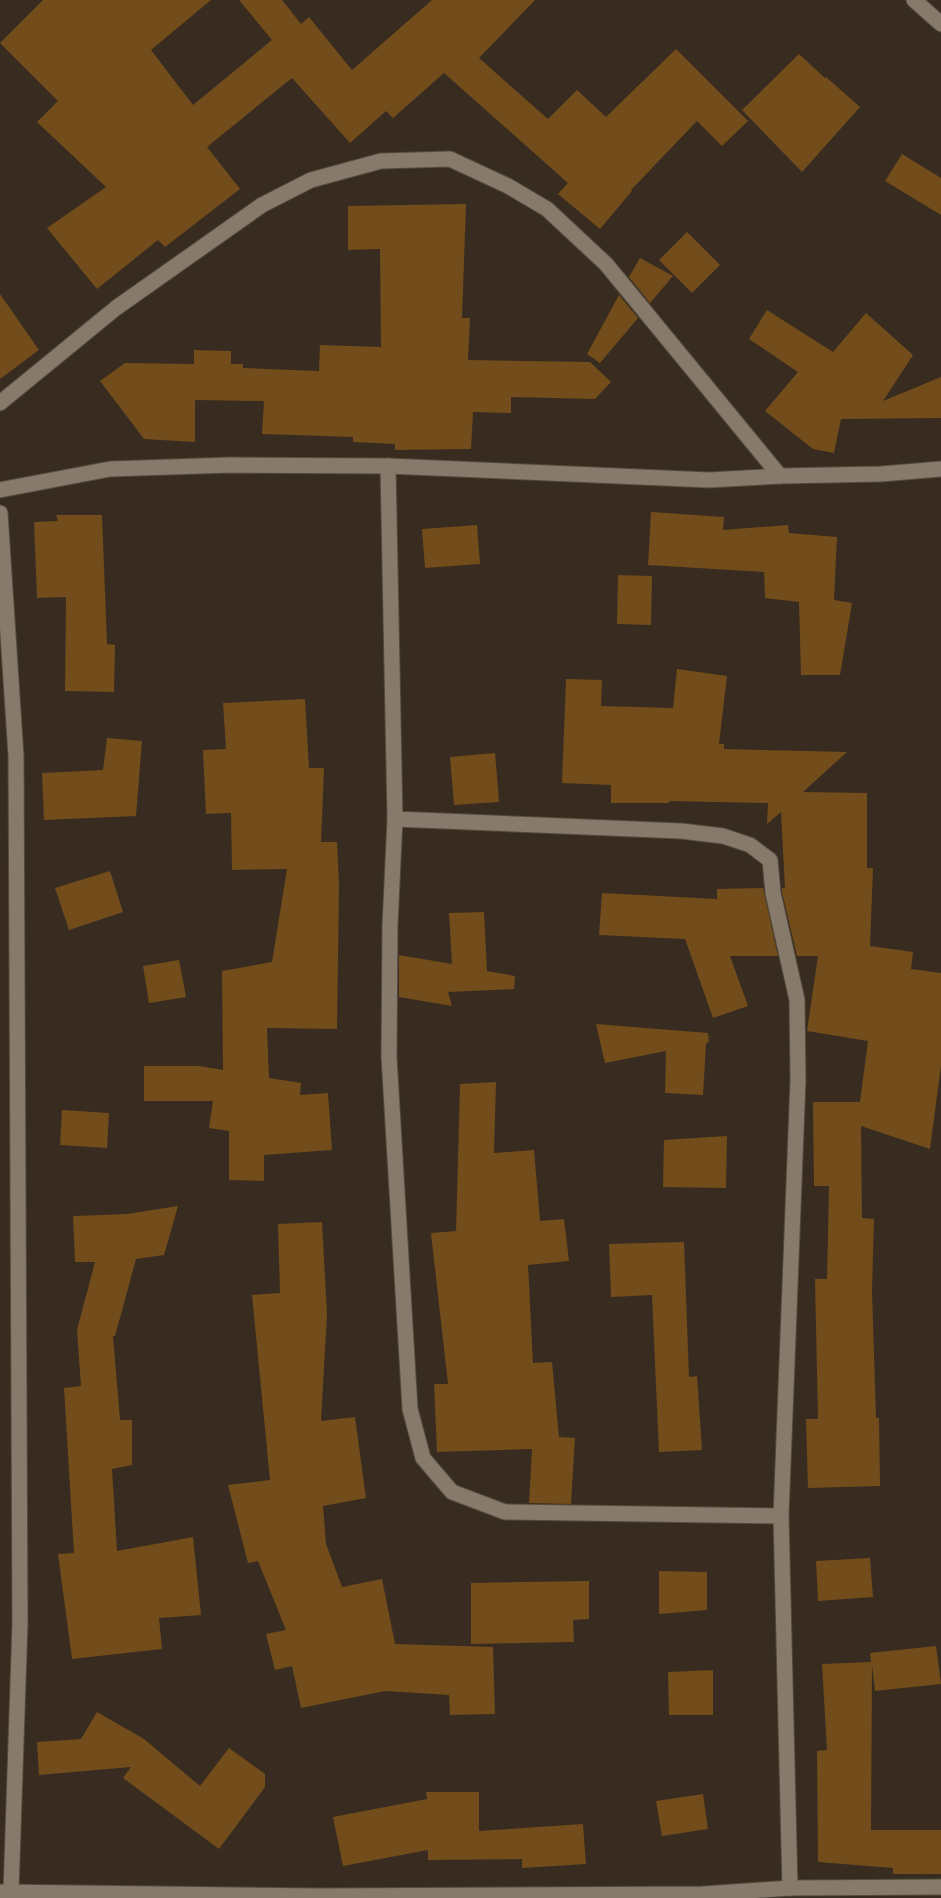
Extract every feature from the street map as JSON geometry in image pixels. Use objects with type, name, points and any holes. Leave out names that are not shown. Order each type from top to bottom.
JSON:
[{"type":"street","points":[[914,0],[941,24]]},
{"type":"street","points":[[0,403],[116,308],[262,205],[311,180],[381,161],[450,158],[508,186],[547,208],[606,264],[780,476]]},
{"type":"street","points":[[0,490],[110,469],[230,465],[388,466],[709,480],[780,476],[881,474],[941,469]]},
{"type":"street","points":[[388,466],[395,819],[390,925],[389,1057],[410,1409],[423,1458],[452,1492],[505,1512],[781,1516]]},
{"type":"street","points":[[0,513],[16,756],[20,1623],[6,1892],[321,1897],[702,1896],[790,1888],[941,1887]]},
{"type":"street","points":[[395,819],[680,831],[723,836],[750,845],[770,860],[773,893],[797,1000],[798,1080],[781,1516],[790,1888]]},
{"type":"building","points":[[43,0],[211,0],[151,50],[193,105],[272,40],[239,0],[282,0],[301,24],[309,17],[352,70],[432,0],[535,0],[479,58],[548,119],[577,90],[606,117],[676,49],[748,121],[722,146],[697,121],[631,190],[600,229],[558,194],[568,183],[444,73],[393,118],[386,111],[350,143],[292,78],[207,147],[240,189],[165,247],[158,240],[97,289],[47,228],[106,187],[37,122],[58,101],[0,43]]},
{"type":"building","points":[[799,54],[860,107],[802,172],[742,110]]},
{"type":"building","points":[[902,154],[941,178],[941,215],[885,181]]},
{"type":"building","points":[[466,204],[462,318],[470,318],[468,360],[590,362],[611,382],[595,399],[511,397],[511,413],[473,412],[471,449],[395,450],[395,444],[353,442],[353,437],[262,434],[264,401],[195,400],[195,442],[144,439],[100,381],[125,363],[194,364],[194,350],[231,351],[231,364],[243,364],[243,368],[319,371],[320,345],[381,347],[380,249],[348,250],[348,206]]},
{"type":"building","points":[[687,232],[720,265],[692,293],[659,260]]},
{"type":"building","points":[[640,258],[673,276],[650,303],[629,277]]},
{"type":"building","points":[[0,294],[39,350],[0,379]]},
{"type":"building","points":[[619,295],[638,318],[600,363],[587,354]]},
{"type":"building","points":[[767,310],[833,352],[866,313],[913,355],[883,401],[941,377],[941,418],[841,419],[834,453],[813,449],[765,411],[798,372],[749,339]]},
{"type":"building","points":[[651,512],[724,517],[723,530],[788,525],[789,533],[837,537],[834,600],[852,603],[840,675],[801,675],[799,602],[765,598],[764,572],[648,565]]},
{"type":"building","points":[[56,515],[102,515],[107,644],[115,645],[114,692],[65,691],[66,597],[37,598],[34,522],[58,521]]},
{"type":"building","points":[[477,525],[480,564],[425,568],[422,529]]},
{"type":"building","points":[[618,575],[652,576],[651,625],[617,624]]},
{"type":"building","points":[[677,669],[727,676],[719,744],[724,744],[724,749],[847,752],[803,792],[867,793],[867,868],[873,868],[870,946],[913,952],[911,969],[941,973],[941,1066],[930,1149],[861,1126],[862,1218],[874,1219],[872,1291],[876,1418],[879,1418],[880,1486],[808,1488],[806,1419],[818,1419],[815,1279],[827,1279],[829,1186],[814,1186],[813,1102],[860,1102],[868,1041],[807,1031],[818,956],[797,956],[782,892],[782,888],[785,888],[781,812],[767,824],[768,803],[669,801],[669,803],[611,803],[611,785],[562,783],[566,679],[602,680],[601,706],[673,708]]},
{"type":"building","points":[[305,699],[309,768],[324,768],[321,842],[337,842],[339,885],[337,1029],[267,1028],[269,1078],[301,1083],[300,1095],[328,1093],[332,1150],[264,1155],[264,1181],[229,1180],[229,1131],[209,1128],[213,1101],[144,1101],[144,1066],[199,1066],[223,1070],[222,971],[272,962],[287,869],[232,870],[231,813],[206,814],[203,750],[226,749],[223,703]]},
{"type":"building","points":[[107,738],[142,741],[136,816],[44,820],[42,773],[103,770]]},
{"type":"building","points":[[495,753],[499,802],[454,805],[450,757]]},
{"type":"building","points":[[110,871],[123,912],[69,930],[55,888]]},
{"type":"building","points":[[763,888],[778,956],[730,956],[748,1006],[713,1018],[685,939],[599,935],[602,893],[717,899],[717,889]]},
{"type":"building","points":[[484,912],[487,971],[515,976],[514,989],[448,992],[452,1006],[399,997],[399,955],[452,964],[449,913]]},
{"type":"building","points":[[179,960],[186,997],[149,1003],[143,966]]},
{"type":"building","points":[[596,1024],[708,1033],[709,1042],[706,1043],[703,1095],[665,1093],[666,1051],[605,1063]]},
{"type":"building","points":[[496,1082],[494,1153],[534,1150],[540,1221],[564,1219],[569,1261],[528,1265],[533,1363],[552,1362],[559,1437],[575,1438],[571,1504],[529,1503],[532,1449],[437,1452],[434,1384],[448,1384],[431,1233],[456,1231],[460,1084]]},
{"type":"building","points":[[62,1110],[109,1113],[107,1148],[60,1145]]},
{"type":"building","points":[[727,1136],[726,1188],[663,1187],[664,1140]]},
{"type":"building","points":[[178,1206],[164,1255],[136,1259],[115,1336],[113,1336],[120,1420],[132,1420],[132,1465],[112,1469],[117,1551],[193,1537],[201,1615],[159,1618],[162,1649],[72,1659],[58,1554],[74,1553],[64,1388],[81,1386],[77,1330],[95,1262],[75,1262],[73,1216],[127,1214]]},
{"type":"building","points":[[322,1222],[327,1314],[321,1421],[355,1417],[366,1498],[323,1506],[326,1544],[342,1587],[382,1579],[395,1644],[493,1647],[495,1714],[450,1715],[449,1695],[385,1691],[301,1708],[292,1666],[275,1670],[266,1634],[286,1630],[258,1561],[248,1563],[228,1485],[270,1480],[252,1295],[280,1293],[278,1224]]},
{"type":"building","points":[[684,1242],[689,1377],[697,1376],[702,1450],[659,1452],[652,1295],[611,1297],[609,1244]]},
{"type":"building","points":[[870,1558],[873,1597],[818,1601],[816,1561]]},
{"type":"building","points":[[659,1571],[707,1572],[707,1610],[659,1614]]},
{"type":"building","points":[[589,1581],[589,1619],[573,1620],[574,1642],[471,1644],[471,1583]]},
{"type":"building","points":[[936,1646],[941,1684],[875,1691],[872,1665],[871,1830],[941,1830],[941,1874],[893,1874],[893,1868],[818,1862],[817,1751],[827,1750],[822,1664],[871,1662],[870,1653]]},
{"type":"building","points":[[713,1670],[713,1715],[669,1715],[668,1672]]},
{"type":"building","points":[[97,1712],[144,1739],[200,1786],[229,1748],[265,1774],[265,1787],[219,1849],[123,1778],[131,1767],[39,1775],[37,1742],[81,1739]]},
{"type":"building","points":[[426,1792],[479,1792],[479,1831],[583,1824],[586,1864],[522,1868],[522,1859],[428,1860],[428,1850],[343,1866],[333,1817],[427,1799]]},
{"type":"building","points":[[703,1794],[708,1829],[662,1836],[656,1801]]}]
